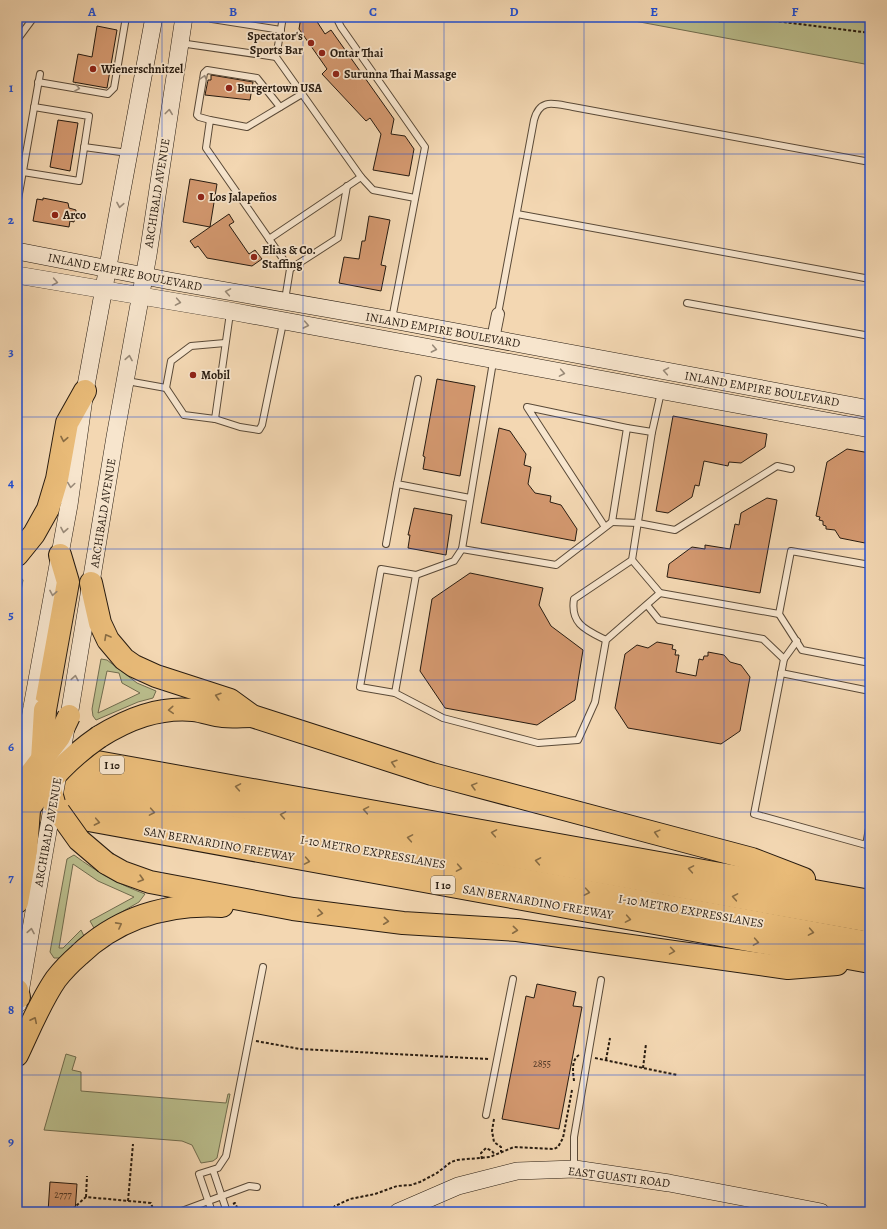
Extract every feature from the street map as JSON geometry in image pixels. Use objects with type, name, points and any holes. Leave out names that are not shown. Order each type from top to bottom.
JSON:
[{"type":"highway","points":[[17,555],[38,528],[48,509],[67,423],[85,391]]},
{"type":"highway","points":[[17,828],[28,780],[39,709],[68,582],[60,555]]},
{"type":"highway","points":[[91,583],[100,623],[108,640],[124,659],[134,666],[156,676],[230,700],[252,716]]},
{"type":"highway","points":[[28,780],[80,750],[99,737],[130,720],[144,715],[167,711],[193,710],[224,716],[252,716],[439,776],[752,859],[862,900]]},
{"type":"highway","points":[[17,902],[35,853],[29,824],[28,780],[59,737],[68,716]]},
{"type":"highway","points":[[17,735],[147,758],[207,782]]},
{"type":"highway","points":[[28,780],[59,812],[79,840],[106,863],[122,872],[150,882],[293,909],[403,923],[517,930],[788,968],[869,956]]},
{"type":"highway","name":"I 10","points":[[28,780],[207,782],[862,900]]},
{"type":"highway","name":"I-10 METRO EXPRESSLANES","points":[[28,780],[870,921]]},
{"type":"highway","name":"SAN BERNARDINO FREEWAY","points":[[28,780],[869,956]]},
{"type":"highway","points":[[17,1055],[43,1000],[56,978],[90,945],[115,927],[143,914],[168,908],[207,905],[259,910],[293,909]]},
{"type":"main road","points":[[60,555],[85,391],[105,290],[154,17]]},
{"type":"main road","name":"ARCHIBALD AVENUE","points":[[68,716],[140,296],[184,17]]},
{"type":"main road","name":"INLAND EMPIRE BOULEVARD","points":[[17,250],[284,302],[392,320],[870,409]]},
{"type":"main road","name":"INLAND EMPIRE BOULEVARD","points":[[17,275],[230,311],[870,429]]},
{"type":"main road","name":"ARCHIBALD AVENUE","points":[[18,998],[35,853]]},
{"type":"main road","name":"EAST GUASTI ROAD","points":[[398,1212],[458,1186],[516,1171],[574,1169],[669,1183],[821,1212]]},
{"type":"street","points":[[493,339],[498,314]]},
{"type":"lane","points":[[17,40],[34,17]]},
{"type":"lane","points":[[38,82],[108,94],[111,93],[114,88],[126,17]]},
{"type":"lane","points":[[283,17],[276,57],[360,177],[373,190],[415,198]]},
{"type":"lane","points":[[336,17],[341,27],[425,147],[392,320]]},
{"type":"lane","points":[[212,19],[280,30]]},
{"type":"lane","points":[[180,43],[276,57]]},
{"type":"lane","points":[[280,107],[257,78],[207,70],[204,73],[197,115],[199,118],[247,127],[302,94]]},
{"type":"lane","points":[[17,205],[40,74]]},
{"type":"lane","points":[[498,314],[534,120],[538,108],[545,104],[573,107],[870,162]]},
{"type":"lane","points":[[23,172],[79,181],[90,116],[34,106]]},
{"type":"lane","points":[[210,120],[206,148],[290,269],[284,302]]},
{"type":"lane","points":[[84,147],[129,154]]},
{"type":"lane","points":[[269,239],[360,177]]},
{"type":"lane","points":[[290,269],[338,238],[347,186]]},
{"type":"lane","points":[[517,214],[870,279]]},
{"type":"lane","points":[[687,303],[870,336]]},
{"type":"lane","points":[[215,419],[230,311]]},
{"type":"lane","points":[[226,343],[191,346],[171,361],[166,388],[184,414],[215,419],[259,430],[262,425],[284,321]]},
{"type":"lane","points":[[493,360],[462,549],[454,562],[416,575],[381,569],[360,687],[395,693],[443,718],[538,743],[578,740],[595,702],[606,640],[660,593]]},
{"type":"lane","points":[[386,544],[418,379]]},
{"type":"lane","points":[[125,381],[166,388]]},
{"type":"lane","points":[[606,640],[578,624],[572,610],[574,599],[632,560],[652,432],[662,391]]},
{"type":"lane","points":[[605,528],[527,407],[652,432]]},
{"type":"lane","points":[[462,549],[556,565],[612,522],[627,428]]},
{"type":"lane","points":[[612,522],[638,523],[675,530],[777,466],[791,469]]},
{"type":"lane","points":[[397,484],[470,498]]},
{"type":"lane","points":[[870,565],[791,551],[779,614],[802,650],[870,663]]},
{"type":"lane","points":[[632,560],[660,593],[779,614]]},
{"type":"lane","points":[[395,693],[416,575]]},
{"type":"lane","points":[[647,605],[659,620],[763,638],[784,658]]},
{"type":"lane","points":[[797,641],[784,658],[754,814],[868,846],[870,823]]},
{"type":"lane","points":[[781,673],[870,691]]},
{"type":"lane","points":[[212,1212],[199,1174],[213,1170],[224,1162],[226,1156],[263,967]]},
{"type":"lane","points":[[486,1115],[513,979]]},
{"type":"lane","points":[[574,1169],[574,1138],[601,980]]},
{"type":"lane","points":[[213,1170],[227,1212]]},
{"type":"lane","points":[[179,1212],[249,1186],[257,1187]]},
{"type":"path","points":[[744,17],[870,33]]},
{"type":"path","points":[[606,1060],[610,1038]]},
{"type":"path","points":[[249,1040],[300,1050],[497,1059]]},
{"type":"path","points":[[643,1068],[646,1044]]},
{"type":"path","points":[[330,1212],[335,1206],[350,1199],[375,1194],[397,1186],[420,1182],[437,1173],[451,1162],[482,1159],[495,1156],[514,1147],[554,1149],[558,1147],[563,1138],[574,1080],[572,1072],[575,1059],[578,1055],[677,1075]]},
{"type":"path","points":[[128,1201],[133,1144]]},
{"type":"path","points":[[482,1159],[481,1153],[486,1148],[492,1151],[495,1156]]},
{"type":"path","points":[[86,1198],[87,1176]]},
{"type":"path","points":[[69,1212],[86,1198],[151,1203],[154,1212]]},
{"type":"path","points":[[315,1212],[318,1210],[325,1212]]},
{"type":"green space","points":[[613,17],[870,17],[870,65]]},
{"type":"green space","points":[[17,573],[23,580],[17,613]]},
{"type":"green space","points":[[101,659],[107,660],[137,683],[156,691],[153,698],[138,702],[96,720],[93,716],[92,709]],"holes":[[[107,671],[119,673],[122,683],[140,693],[98,713]]]},
{"type":"green space","points":[[74,855],[108,877],[145,894],[139,902],[94,928],[90,921],[134,897],[98,881],[73,864],[59,948],[63,948],[81,930],[84,936],[60,958],[54,958],[50,952],[67,859]]},
{"type":"green space","points":[[66,1054],[76,1057],[72,1070],[81,1072],[81,1091],[226,1103],[228,1094],[230,1094],[217,1158],[213,1161],[201,1163],[192,1145],[182,1141],[44,1130]]},
{"type":"water","points":[[835,17],[870,17],[870,23]]},
{"type":"building","points":[[301,17],[314,17],[325,34],[331,30],[394,119],[391,134],[405,136],[414,149],[409,176],[373,170],[381,134],[370,118],[366,121],[322,74],[327,69],[299,29]]},
{"type":"building","name":"Wienerschnitzel","points":[[97,26],[117,30],[107,88],[73,82],[78,54],[92,57]]},
{"type":"building","name":"Burgertown USA","points":[[211,75],[253,82],[250,100],[205,95],[208,80],[211,80]]},
{"type":"building","points":[[58,120],[78,123],[70,171],[50,167]]},
{"type":"building","name":"Los Jalapeños","points":[[190,179],[217,184],[210,227],[183,222]]},
{"type":"building","name":"Arco","points":[[43,198],[68,203],[69,208],[76,210],[74,222],[70,221],[69,227],[33,221],[37,199],[43,200]]},
{"type":"building","points":[[229,214],[234,222],[229,225],[249,254],[255,250],[262,259],[252,266],[207,258],[198,246],[195,248],[190,241]]},
{"type":"building","points":[[369,216],[390,220],[381,265],[386,266],[381,291],[339,283],[344,257],[359,259],[362,241],[365,241]]},
{"type":"building","points":[[437,379],[475,386],[460,476],[423,469],[425,457],[423,456]]},
{"type":"building","points":[[673,416],[767,434],[765,447],[741,463],[729,462],[728,466],[704,461],[699,486],[695,485],[692,497],[668,513],[656,511]]},
{"type":"building","points":[[499,428],[510,431],[526,454],[524,465],[531,467],[528,484],[535,493],[551,496],[550,502],[561,505],[577,529],[575,541],[481,523]]},
{"type":"building","points":[[847,449],[870,453],[870,519],[865,543],[840,538],[835,530],[826,529],[826,526],[823,525],[823,521],[819,520],[820,517],[816,516],[827,462]]},
{"type":"building","points":[[767,498],[777,500],[760,593],[667,577],[669,564],[692,547],[705,549],[705,545],[730,549],[735,524],[739,525],[741,513]]},
{"type":"building","points":[[414,508],[452,515],[446,555],[408,548],[410,535],[408,535]]},
{"type":"building","points":[[470,573],[543,588],[539,605],[551,626],[583,650],[575,700],[537,725],[445,708],[420,671],[432,599]]},
{"type":"building","points":[[657,642],[673,645],[672,649],[676,650],[675,655],[679,655],[676,672],[696,676],[699,659],[703,660],[704,656],[708,656],[708,652],[724,655],[730,662],[741,665],[750,677],[740,731],[721,744],[628,728],[615,708],[625,654],[637,645],[648,648]]},
{"type":"building","points":[[537,984],[576,992],[573,1006],[582,1007],[559,1129],[502,1119],[526,996],[534,998]]},
{"type":"building","points":[[50,1182],[77,1184],[75,1212],[48,1212]]},
{"type":"place","name":"Spectator's Sports Bar","points":[[311,43]]},
{"type":"place","name":"Ontar Thai","points":[[322,53]]},
{"type":"place","name":"Wienerschnitzel","points":[[93,69]]},
{"type":"place","name":"Surunna Thai Massage","points":[[336,74]]},
{"type":"place","name":"Burgertown USA","points":[[229,88]]},
{"type":"place","name":"Los Jalapeños","points":[[201,197]]},
{"type":"place","name":"Arco","points":[[55,215]]},
{"type":"place","name":"Elias & Co. Staffing","points":[[254,257]]},
{"type":"place","name":"Mobil","points":[[193,375]]}]
